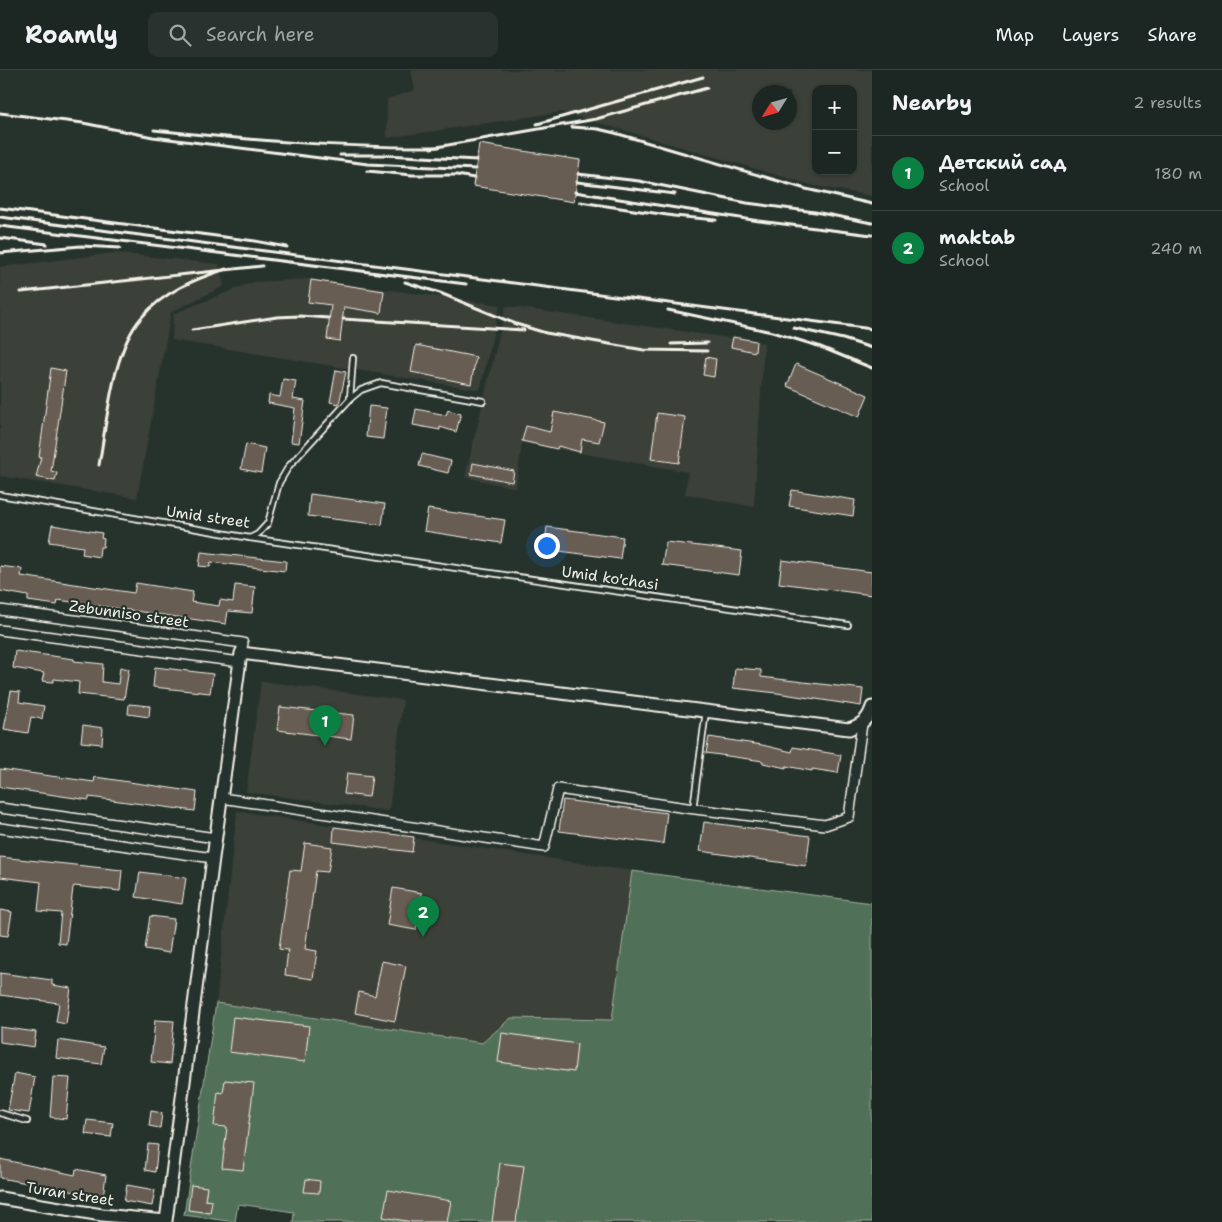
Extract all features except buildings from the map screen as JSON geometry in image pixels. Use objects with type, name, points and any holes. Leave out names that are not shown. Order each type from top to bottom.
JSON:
[{"type":"street","name":"Zebunniso street","points":[[0,610],[243,643],[241,658]]},
{"type":"street","points":[[0,630],[849,729],[862,724],[869,716],[872,707]]},
{"type":"street","points":[[172,1222],[166,1221],[241,658]]},
{"type":"street","points":[[222,798],[544,847],[558,789],[693,809],[825,825],[850,817],[862,724]]},
{"type":"street","points":[[0,808],[216,838]]},
{"type":"street","points":[[0,828],[213,858]]},
{"type":"street","name":"Turan street","points":[[0,1198],[102,1218],[166,1221]]},
{"type":"lane","points":[[350,399],[353,358]]},
{"type":"lane","name":"Umid street","points":[[0,495],[250,538],[258,534],[268,523],[279,483],[289,466],[350,399],[366,388],[381,383],[483,401]]},
{"type":"lane","name":"Umid ko'chasi","points":[[250,538],[848,625]]},
{"type":"lane","points":[[693,809],[706,711]]},
{"type":"lane","points":[[0,1113],[27,1121]]},
{"type":"shaded area","points":[[411,70],[872,70],[872,196],[811,185],[561,112],[387,138],[387,99],[415,90]]},
{"type":"shaded area","points":[[115,253],[219,264],[224,286],[171,312],[137,498],[0,476],[0,267]]},
{"type":"shaded area","points":[[310,279],[500,305],[480,390],[172,340],[173,314],[253,282]]},
{"type":"shaded area","points":[[506,306],[764,343],[754,507],[685,494],[688,472],[522,443],[516,488],[465,477]]},
{"type":"shaded area","points":[[261,681],[403,700],[389,811],[246,792]]},
{"type":"shaded area","points":[[237,811],[632,871],[612,1020],[511,1018],[482,1043],[216,1003]]},
{"type":"green space","points":[[632,871],[872,903],[872,1222],[293,1222],[294,1212],[238,1204],[235,1222],[184,1215],[216,1003],[482,1043],[511,1018],[612,1020]]},
{"type":"railway","points":[[537,124],[703,77]]},
{"type":"railway","points":[[431,148],[596,119],[707,88]]},
{"type":"railway","points":[[0,113],[83,123],[153,137],[368,164],[476,169]]},
{"type":"railway","points":[[572,127],[598,129],[615,133],[806,189],[872,204]]},
{"type":"railway","points":[[154,130],[296,143],[439,147]]},
{"type":"railway","points":[[340,155],[385,155],[477,160]]},
{"type":"railway","points":[[367,171],[412,175],[457,175],[474,178]]},
{"type":"railway","points":[[578,174],[639,181],[747,203],[815,212],[872,223]]},
{"type":"railway","points":[[577,182],[675,194]]},
{"type":"railway","points":[[575,192],[759,221],[872,235]]},
{"type":"railway","points":[[580,202],[674,216],[716,220]]},
{"type":"railway","points":[[0,208],[255,241],[287,247]]},
{"type":"railway","points":[[0,217],[872,329]]},
{"type":"railway","points":[[0,226],[466,284]]},
{"type":"railway","points":[[0,238],[47,244]]},
{"type":"railway","points":[[0,253],[81,246],[120,248]]},
{"type":"railway","points":[[21,292],[262,266]]},
{"type":"railway","points":[[99,465],[112,388],[123,349],[131,332],[141,318],[169,294],[191,282],[226,269]]},
{"type":"railway","points":[[405,282],[440,293],[516,324],[546,333],[644,350],[707,351]]},
{"type":"railway","points":[[668,310],[772,332],[818,346],[872,368]]},
{"type":"railway","points":[[192,330],[277,317],[329,318]]},
{"type":"railway","points":[[343,319],[524,330]]},
{"type":"railway","points":[[794,328],[843,339],[872,348]]},
{"type":"railway","points":[[671,344],[707,343]]},
{"type":"place","name":"Детский сад","points":[[325,746]]},
{"type":"place","name":"maktab","points":[[423,937]]}]
